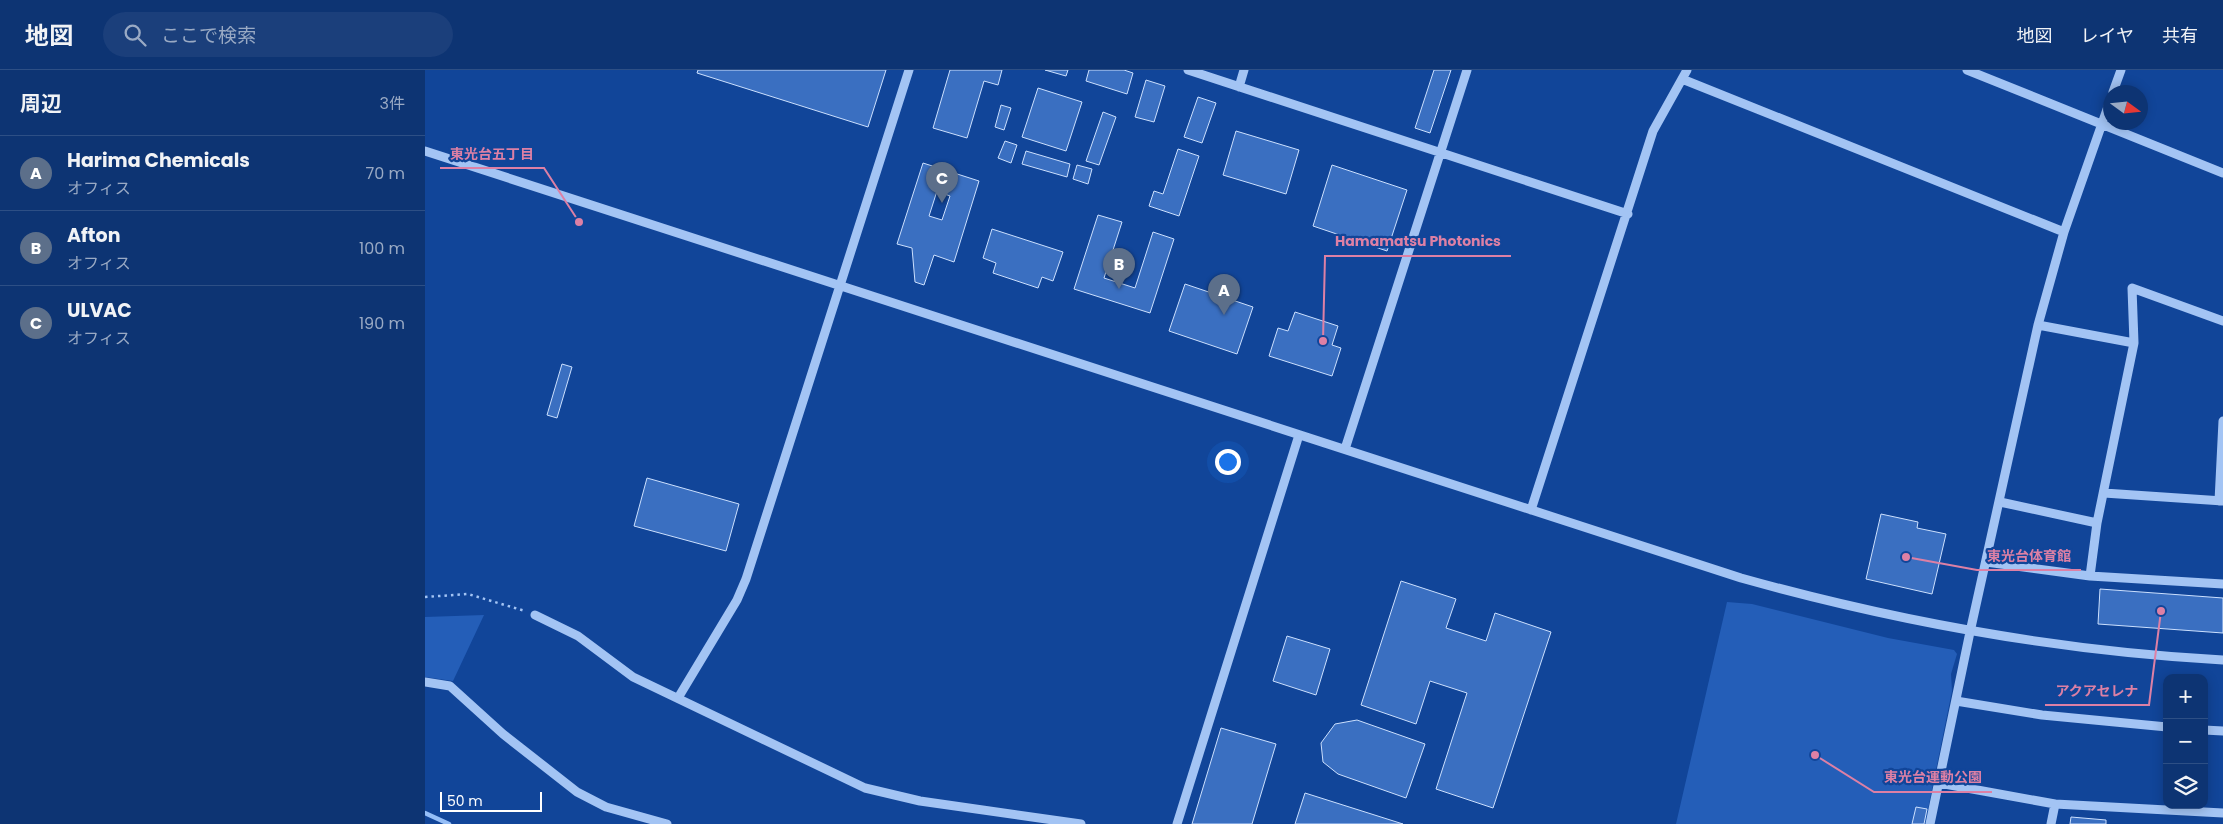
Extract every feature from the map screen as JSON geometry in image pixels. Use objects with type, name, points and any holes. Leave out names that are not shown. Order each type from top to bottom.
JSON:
[{"type":"street","points":[[678,698],[737,600],[746,579],[909,70]]},
{"type":"street","points":[[1187,70],[1628,214]]},
{"type":"street","points":[[1239,87],[1244,70]]},
{"type":"street","points":[[1345,449],[1467,70]]},
{"type":"street","points":[[1531,510],[1628,214],[1653,131],[1687,70]]},
{"type":"street","points":[[1967,70],[2223,173]]},
{"type":"street","points":[[2116,85],[2121,70]]},
{"type":"street","points":[[1683,79],[2064,232]]},
{"type":"street","points":[[1930,824],[1955,701],[2038,325],[2064,232],[2103,119]]},
{"type":"street","points":[[425,151],[1741,578],[1785,590],[1970,632],[2071,647],[2223,660]]},
{"type":"street","points":[[2090,576],[2097,523],[2134,344],[2132,288],[2223,321]]},
{"type":"street","points":[[2038,325],[2134,344]]},
{"type":"street","points":[[2104,493],[2221,501],[2223,421]]},
{"type":"street","points":[[1177,824],[1299,435]]},
{"type":"street","points":[[2000,502],[2097,523]]},
{"type":"street","points":[[1986,562],[2090,576],[2223,584]]},
{"type":"street","points":[[535,615],[578,636],[633,677],[865,788],[920,801],[1081,824]]},
{"type":"street","points":[[425,682],[450,686],[503,734],[577,792],[606,807],[667,824]]},
{"type":"street","points":[[1955,701],[2042,715],[2163,727]]},
{"type":"street","points":[[2208,730],[2223,731]]},
{"type":"street","points":[[1939,783],[2055,804],[2223,813]]},
{"type":"street","points":[[2051,824],[2055,804]]},
{"type":"path","points":[[425,597],[468,594],[535,615]]},
{"type":"shaded area","points":[[1727,602],[1752,604],[1888,638],[1954,650],[1957,654],[1951,674],[1952,691],[1925,824],[1676,824]]},
{"type":"shaded area","points":[[484,615],[453,681],[425,677],[425,617]]},
{"type":"building","points":[[698,70],[886,70],[868,127],[697,73]]},
{"type":"building","points":[[950,70],[1002,70],[998,85],[984,81],[967,138],[933,128]]},
{"type":"building","points":[[1045,70],[1068,70],[1066,76]]},
{"type":"building","points":[[1089,70],[1124,70],[1133,73],[1127,94],[1086,81]]},
{"type":"building","points":[[1434,70],[1451,70],[1430,133],[1415,128]]},
{"type":"building","points":[[1146,80],[1165,86],[1154,122],[1135,117]]},
{"type":"building","points":[[1038,88],[1082,102],[1066,151],[1022,137]]},
{"type":"building","points":[[1198,97],[1216,103],[1202,143],[1184,137]]},
{"type":"building","points":[[1001,105],[1011,108],[1004,130],[995,127]]},
{"type":"building","points":[[1103,112],[1116,117],[1099,165],[1086,161]]},
{"type":"building","points":[[1236,131],[1299,150],[1286,194],[1223,175]]},
{"type":"building","points":[[1005,141],[1017,145],[1011,163],[998,158]]},
{"type":"building","points":[[1178,149],[1199,156],[1179,216],[1149,206],[1154,191],[1163,194]]},
{"type":"building","points":[[1026,151],[1070,164],[1067,177],[1022,164]]},
{"type":"building","points":[[923,163],[979,181],[954,262],[934,255],[924,285],[915,282],[912,248],[897,244]],"holes":[[[937,191],[950,196],[942,220],[929,216]]]},
{"type":"building","points":[[1077,165],[1092,169],[1088,184],[1073,179]]},
{"type":"building","points":[[1332,165],[1407,190],[1387,251],[1313,226]]},
{"type":"building","points":[[1098,215],[1122,222],[1104,278],[1135,288],[1153,232],[1174,239],[1150,313],[1074,289]]},
{"type":"building","points":[[992,229],[1063,252],[1053,281],[1042,277],[1038,288],[993,273],[996,263],[983,258]]},
{"type":"building","points":[[1185,284],[1253,307],[1237,354],[1169,331]]},
{"type":"building","points":[[1295,312],[1338,326],[1332,345],[1341,348],[1332,376],[1269,356],[1278,328],[1288,331]]},
{"type":"building","points":[[562,364],[572,367],[557,418],[547,415]]},
{"type":"building","points":[[647,478],[739,504],[726,551],[634,526]]},
{"type":"building","points":[[1881,514],[1918,522],[1917,528],[1946,534],[1932,594],[1866,579]]},
{"type":"building","points":[[1401,581],[1456,599],[1446,628],[1486,641],[1495,613],[1551,632],[1493,808],[1436,789],[1467,693],[1430,681],[1416,724],[1361,705]]},
{"type":"building","points":[[2100,589],[2223,598],[2223,633],[2098,624]]},
{"type":"building","points":[[1287,636],[1330,649],[1316,695],[1273,681]]},
{"type":"building","points":[[1357,720],[1425,744],[1406,798],[1338,774],[1323,762],[1321,743],[1335,724]]},
{"type":"building","points":[[1221,728],[1276,744],[1252,824],[1192,824]]},
{"type":"building","points":[[1902,771],[1908,771],[1908,782],[1902,782]]},
{"type":"building","points":[[1305,793],[1403,824],[1295,824]]},
{"type":"building","points":[[1916,807],[1927,809],[1924,824],[1912,824]]},
{"type":"building","points":[[2071,817],[2106,820],[2106,824],[2070,824]]},
{"type":"waterway","points":[[425,813],[449,824]]},
{"type":"place","name":"ULVAC","points":[[942,203]]},
{"type":"place","name":"東光台五丁目","points":[[579,222]]},
{"type":"place","name":"Afton","points":[[1119,289]]},
{"type":"place","name":"Harima Chemicals","points":[[1224,315]]},
{"type":"place","name":"Hamamatsu Photonics","points":[[1323,341]]},
{"type":"place","name":"東光台体育館","points":[[1906,557]]},
{"type":"place","name":"アクアセレナ","points":[[2161,611]]},
{"type":"place","name":"東光台運動公園","points":[[1815,755]]}]
